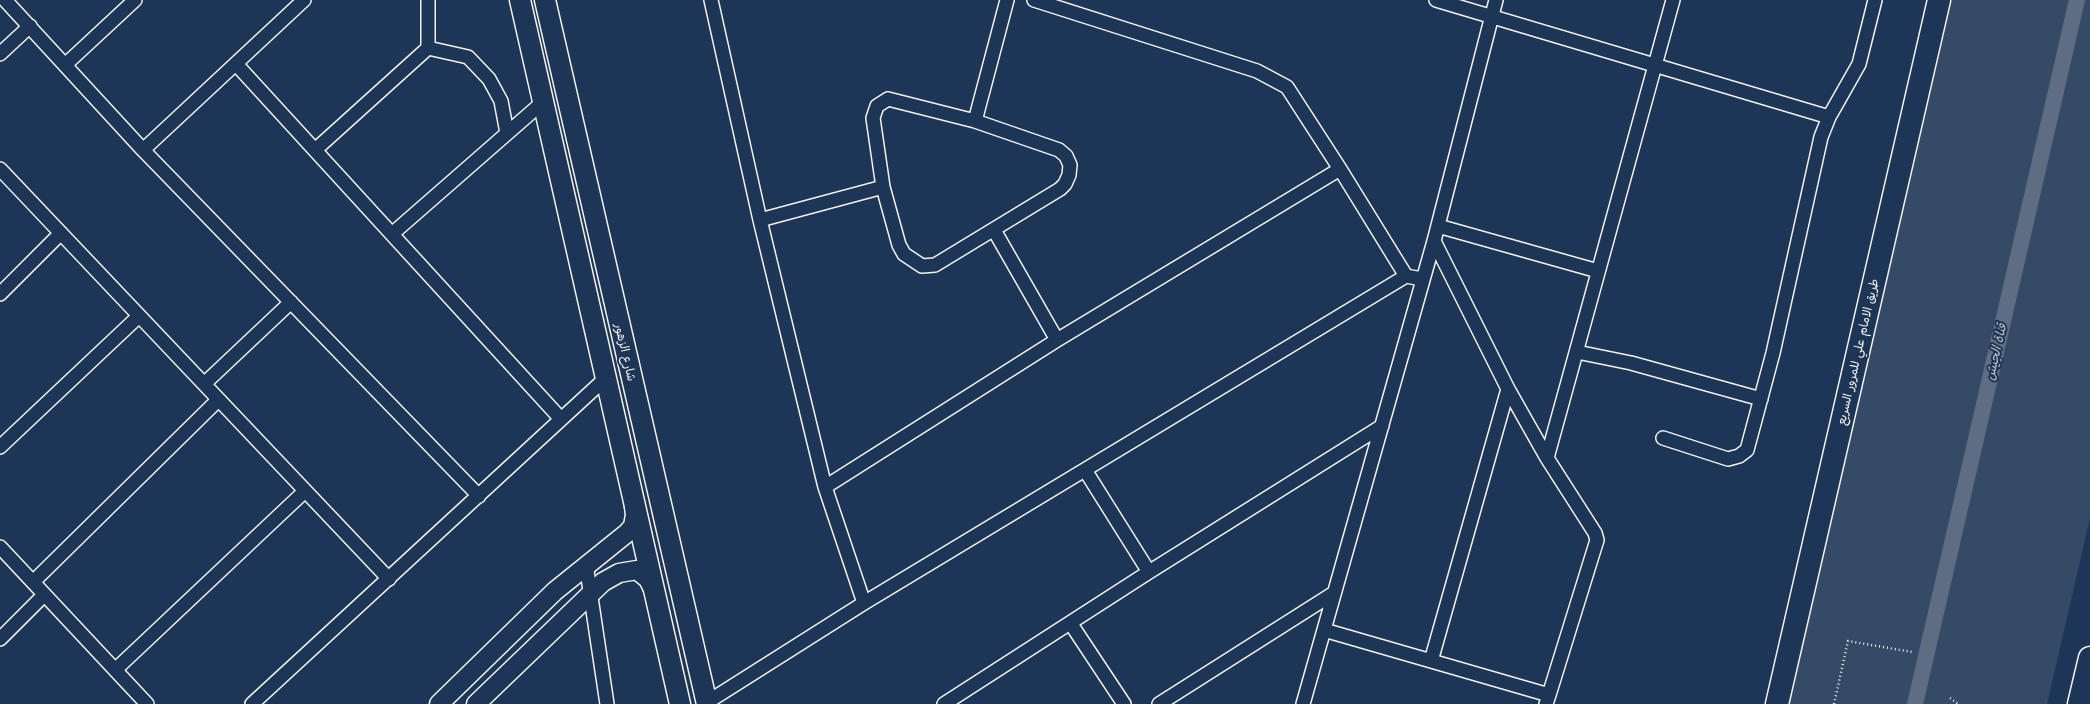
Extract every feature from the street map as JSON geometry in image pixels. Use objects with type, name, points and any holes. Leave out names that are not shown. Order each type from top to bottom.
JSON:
[{"type":"highway","name":"طريق الامام علي للمرور السريع","points":[[1777,704],[1939,0]]},
{"type":"highway","points":[[2080,704],[2090,658]]},
{"type":"main road","name":"شارع الزهور","points":[[520,0],[607,377],[633,499],[680,704]]},
{"type":"main road","name":"شارع الزهور","points":[[545,0],[707,703]]},
{"type":"street","points":[[5,0],[143,150],[480,496]]},
{"type":"street","points":[[65,65],[134,0]]},
{"type":"street","points":[[143,150],[304,0]]},
{"type":"street","points":[[315,150],[428,48],[428,0]]},
{"type":"street","points":[[710,0],[760,220],[825,487],[864,603]]},
{"type":"street","points":[[975,121],[1007,0]]},
{"type":"street","points":[[1034,0],[1257,71],[1287,87],[1406,276]]},
{"type":"street","points":[[1436,0],[1829,117]]},
{"type":"street","points":[[1303,704],[1422,279],[1434,241],[1496,0]]},
{"type":"street","points":[[1547,458],[1673,0]]},
{"type":"street","points":[[1663,438],[1728,458],[1739,456],[1747,450],[1773,353],[1821,137],[1829,117],[1859,64],[1875,0]]},
{"type":"street","points":[[0,54],[30,26]]},
{"type":"street","points":[[428,48],[468,57],[489,79],[501,101],[507,132]]},
{"type":"street","points":[[236,64],[561,419]]},
{"type":"street","points":[[888,99],[975,121],[1059,150],[1066,156],[1070,166],[1069,175],[1060,189],[935,265],[922,266],[904,254],[899,245],[883,187],[873,118],[877,106],[881,102],[888,99]]},
{"type":"street","points":[[392,234],[543,102]]},
{"type":"street","points":[[0,169],[388,579]]},
{"type":"street","points":[[825,487],[1056,340],[1340,169]]},
{"type":"street","points":[[760,220],[883,187]]},
{"type":"street","points":[[1438,226],[1598,271]]},
{"type":"street","points":[[994,230],[1056,340]]},
{"type":"street","points":[[0,294],[61,234]]},
{"type":"street","points":[[1324,630],[1432,661],[1547,699],[1596,540],[1595,533],[1547,458],[1508,389],[1434,241]]},
{"type":"street","points":[[707,703],[864,603],[1406,276],[1422,279]]},
{"type":"street","points":[[204,384],[291,302]]},
{"type":"street","points":[[0,447],[139,316]]},
{"type":"street","points":[[1577,352],[1631,363],[1761,399]]},
{"type":"street","points":[[252,704],[480,496],[607,377]]},
{"type":"street","points":[[1432,661],[1508,389]]},
{"type":"street","points":[[33,582],[218,400]]},
{"type":"street","points":[[944,704],[1071,624],[1149,572],[1382,426]]},
{"type":"street","points":[[1085,470],[1149,572]]},
{"type":"street","points":[[115,670],[305,491]]},
{"type":"street","points":[[439,704],[555,591],[586,564],[627,533],[633,526],[635,515],[633,499]]},
{"type":"street","points":[[0,547],[147,704]]},
{"type":"street","points":[[586,564],[607,704]]},
{"type":"street","points":[[476,704],[603,582],[619,573],[637,570],[648,579],[656,596]]},
{"type":"street","points":[[1159,704],[1334,593]]},
{"type":"street","points":[[0,639],[44,595]]},
{"type":"street","points":[[1071,624],[1124,704]]},
{"type":"path","points":[[1834,704],[1848,641],[1912,652]]},
{"type":"path","points":[[1950,698],[1958,704]]},
{"type":"shaded area","points":[[1945,0],[2090,0],[2090,518],[2047,704],[1783,704]]},
{"type":"waterway","name":"قناة الجيش","points":[[1915,704],[2077,0]]}]
